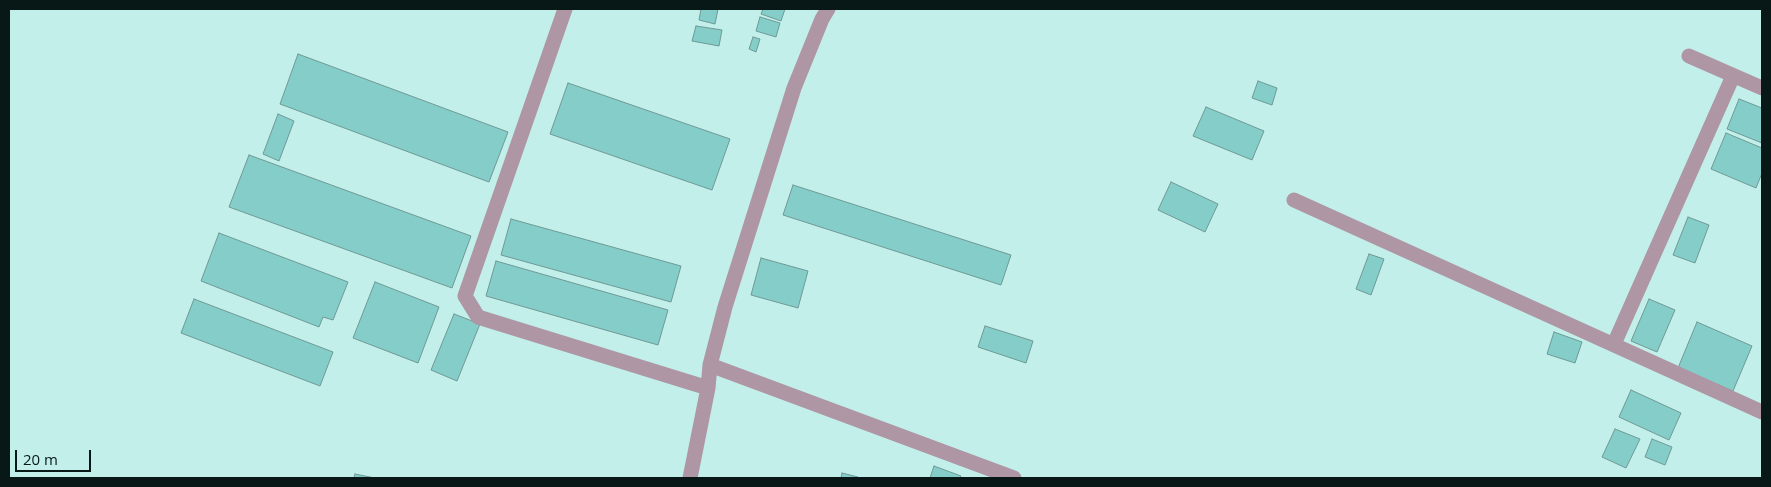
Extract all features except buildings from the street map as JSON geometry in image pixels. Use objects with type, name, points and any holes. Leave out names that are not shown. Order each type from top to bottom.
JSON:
[{"type":"street","points":[[565,9],[465,296],[478,317],[708,388]]},
{"type":"street","points":[[690,478],[708,388],[710,365],[725,307],[794,88],[822,18],[828,9]]},
{"type":"street","points":[[1689,56],[1762,88]]},
{"type":"street","points":[[1614,344],[1734,76]]},
{"type":"street","points":[[1294,200],[1762,412]]},
{"type":"street","points":[[710,365],[1014,478]]}]
